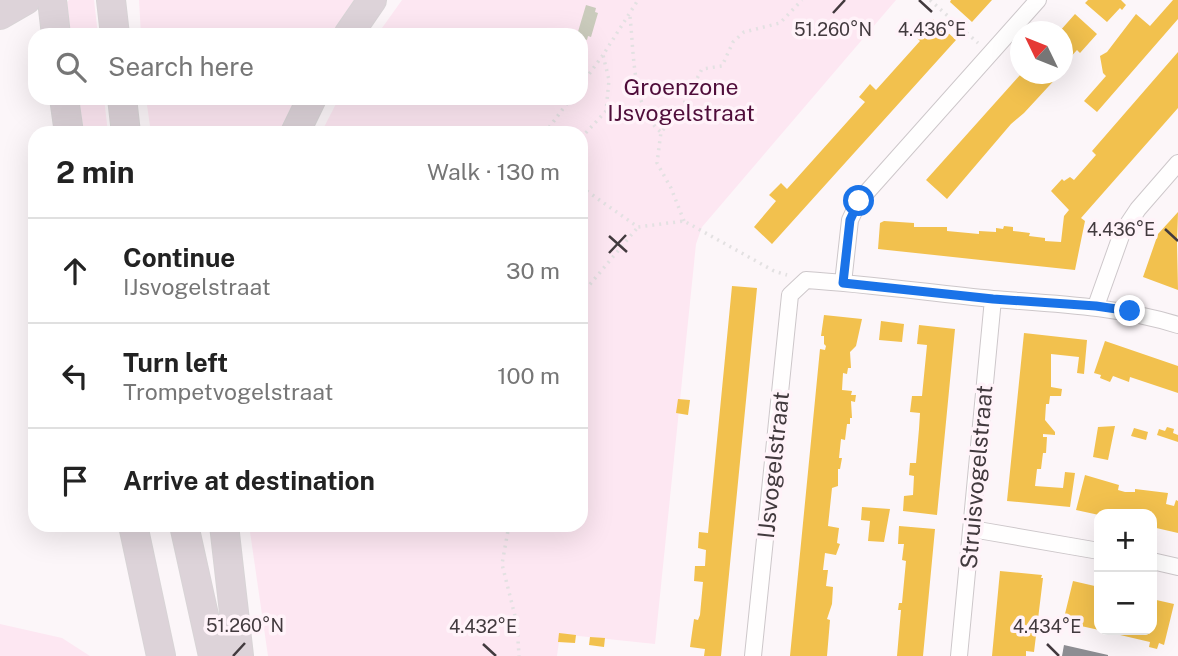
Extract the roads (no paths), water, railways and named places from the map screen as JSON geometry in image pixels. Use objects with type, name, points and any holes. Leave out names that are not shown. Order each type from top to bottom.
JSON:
[{"type":"highway","points":[[0,15],[26,0]]},
{"type":"highway","points":[[52,0],[55,28]]},
{"type":"highway","points":[[111,0],[114,28]]},
{"type":"highway","points":[[353,28],[372,0]]},
{"type":"highway","points":[[65,105],[68,126]]},
{"type":"highway","points":[[123,105],[125,126]]},
{"type":"highway","points":[[298,126],[309,105]]},
{"type":"highway","points":[[134,532],[161,656]]},
{"type":"highway","points":[[186,532],[213,656]]},
{"type":"highway","points":[[225,532],[239,656]]},
{"type":"street","points":[[1038,0],[859,201],[850,220],[843,283],[993,299],[1096,306],[1130,311],[1178,325]]},
{"type":"street","points":[[1096,306],[1122,233],[1138,209],[1178,163]]},
{"type":"street","name":"IJsvogelstraat","points":[[753,656],[790,295],[806,280],[843,283]]},
{"type":"street","name":"Struisvogelstraat","points":[[959,656],[993,299]]},
{"type":"street","points":[[972,529],[1094,550]]},
{"type":"street","points":[[1157,562],[1178,567]]},
{"type":"park label","name":"Groenzone IJsvogelstraat","points":[[681,99]]}]
